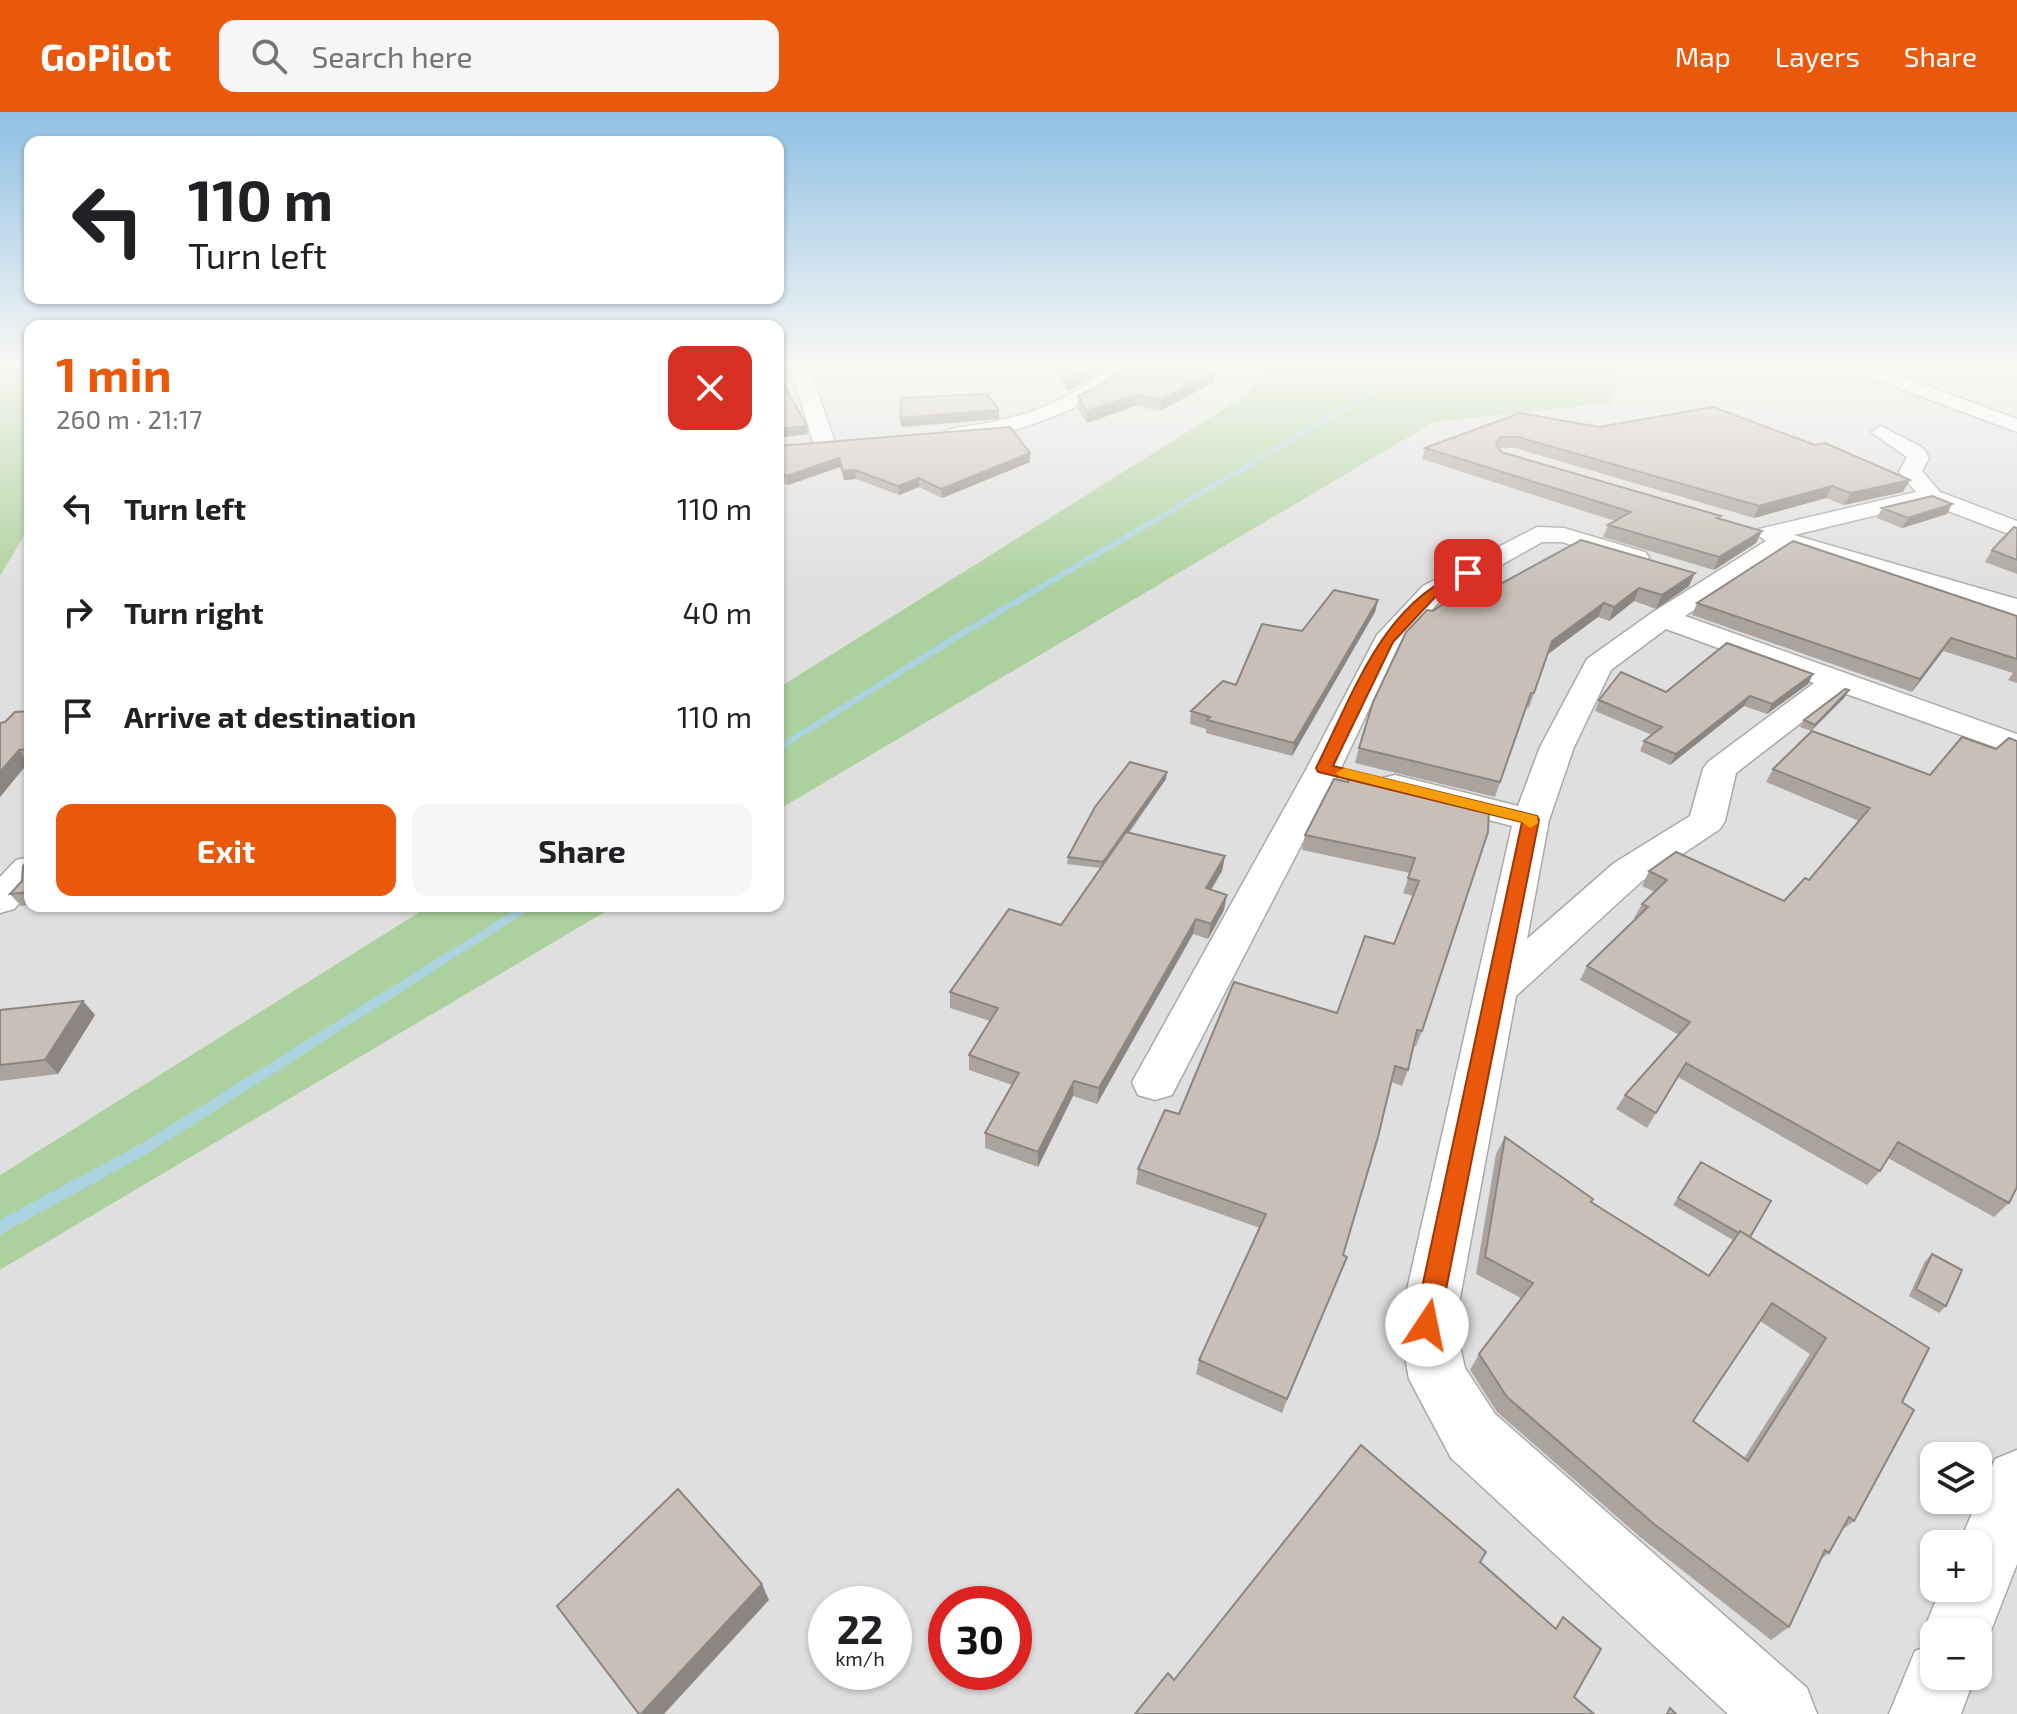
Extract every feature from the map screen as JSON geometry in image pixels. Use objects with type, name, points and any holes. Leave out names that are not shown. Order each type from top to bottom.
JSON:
[{"type":"street","points":[[1894,440],[1915,453],[1918,458],[1910,472],[1927,488],[1929,496]]},
{"type":"street","points":[[1781,1714],[1473,1436],[1438,1379],[1427,1325],[1531,820],[1557,747],[1598,665],[1718,583],[1766,535],[1929,496],[2017,530]]},
{"type":"street","points":[[1155,1082],[1348,774],[1387,641],[1433,592],[1537,534],[1550,532],[1718,583]]},
{"type":"street","points":[[1766,535],[2017,608]]},
{"type":"street","points":[[1663,618],[2017,745]]},
{"type":"street","points":[[1495,991],[1628,872],[1707,821],[1720,769],[1837,680]]},
{"type":"street","points":[[1348,774],[1531,820]]},
{"type":"street","points":[[0,900],[24,875]]},
{"type":"street","points":[[1992,1544],[2017,1481]]},
{"type":"street","points":[[1925,1714],[1934,1690]]},
{"type":"shaded area","points":[[784,440],[1175,440],[784,684]]},
{"type":"shaded area","points":[[1404,440],[2017,440],[2017,1714],[0,1714],[0,1270],[605,912],[784,912],[784,806]]},
{"type":"shaded area","points":[[24,536],[24,912],[419,912],[0,1175],[0,576]]},
{"type":"green space","points":[[0,440],[24,440],[24,536],[0,576]]},
{"type":"green space","points":[[1175,440],[1404,440],[784,806],[784,684]]},
{"type":"green space","points":[[419,912],[605,912],[0,1270],[0,1175]]},
{"type":"building","points":[[854,440],[1020,440],[1030,453],[941,489],[919,478],[898,486],[855,470],[843,471],[839,458],[787,476],[784,475],[784,446]]},
{"type":"building","points":[[1447,440],[1499,440],[1496,443],[1501,452],[1721,516],[1717,518],[1762,531],[1719,557],[1608,525],[1631,512],[1425,448]]},
{"type":"building","points":[[1528,440],[1801,440],[1815,445],[1825,443],[1910,480],[1851,493],[1832,486],[1759,506]]},
{"type":"building","points":[[1932,496],[1952,504],[1908,518],[1882,508]]},
{"type":"building","points":[[2014,527],[2017,528],[2017,560],[1992,550]]},
{"type":"building","points":[[1581,540],[1695,573],[1662,595],[1639,588],[1614,607],[1604,603],[1552,641],[1500,782],[1359,748],[1373,702],[1406,632],[1427,610],[1433,611],[1476,581],[1495,587]]},
{"type":"building","points":[[1793,541],[2017,616],[2017,659],[1951,638],[1920,679],[1697,603]]},
{"type":"building","points":[[1334,590],[1378,600],[1294,743],[1207,720],[1210,717],[1191,711],[1223,681],[1236,685],[1262,624],[1302,631]]},
{"type":"building","points":[[1727,643],[1813,674],[1772,704],[1750,696],[1676,754],[1644,741],[1662,727],[1599,700],[1621,672],[1666,692]]},
{"type":"building","points":[[1845,689],[1849,690],[1815,725],[1804,720]]},
{"type":"building","points":[[24,711],[24,750],[19,750],[0,772],[0,723],[15,712]]},
{"type":"building","points":[[1812,731],[1930,775],[1962,737],[1996,749],[2009,738],[2017,741],[2017,1187],[2009,1203],[1898,1142],[1880,1171],[1686,1063],[1656,1113],[1625,1095],[1690,1022],[1587,966],[1648,907],[1642,904],[1667,880],[1649,871],[1676,852],[1784,901],[1805,878],[1809,880],[1870,808],[1773,769]]},
{"type":"building","points":[[1130,762],[1167,772],[1103,862],[1068,857],[1095,807]]},
{"type":"building","points":[[1351,773],[1489,807],[1488,832],[1422,1031],[1417,1030],[1408,1070],[1395,1066],[1378,1137],[1343,1255],[1347,1257],[1287,1399],[1199,1360],[1266,1214],[1138,1169],[1165,1110],[1179,1114],[1234,982],[1337,1013],[1365,936],[1394,944],[1419,881],[1408,878],[1415,858],[1305,835],[1334,779],[1348,782]]},
{"type":"building","points":[[1126,832],[1225,856],[1206,888],[1227,895],[1211,924],[1196,919],[1099,1088],[1074,1081],[1038,1152],[985,1133],[1019,1073],[969,1055],[998,1008],[950,992],[1009,909],[1061,925]]},
{"type":"building","points":[[23,866],[24,893],[10,894],[22,881]]},
{"type":"building","points":[[83,1001],[45,1060],[0,1065],[0,1010]]},
{"type":"building","points":[[1505,1137],[1593,1199],[1591,1202],[1709,1276],[1740,1231],[1929,1348],[1902,1402],[1914,1410],[1854,1521],[1849,1517],[1829,1553],[1825,1550],[1789,1627],[1654,1524],[1507,1397],[1479,1354],[1533,1283],[1485,1257]],"holes":[[[1772,1303],[1826,1338],[1748,1461],[1693,1421]]]},
{"type":"building","points":[[1701,1162],[1771,1201],[1750,1237],[1678,1198]]},
{"type":"building","points":[[1932,1254],[1962,1270],[1946,1306],[1916,1289]]},
{"type":"building","points":[[1361,1445],[1486,1552],[1480,1562],[1556,1629],[1563,1617],[1601,1649],[1574,1697],[1594,1714],[1135,1714],[1168,1673],[1174,1680]]},
{"type":"building","points":[[678,1489],[762,1584],[639,1714],[557,1606]]},
{"type":"waterway","points":[[784,745],[958,636],[1292,440]]},
{"type":"waterway","points":[[0,1228],[147,1147],[520,912]]},
{"type":"slow traffic","points":[[1344,773],[1455,799],[1531,820],[1530,823]]},
{"type":"route","points":[[1427,1325],[1531,820],[1324,768],[1387,641],[1433,592],[1468,573]]}]
